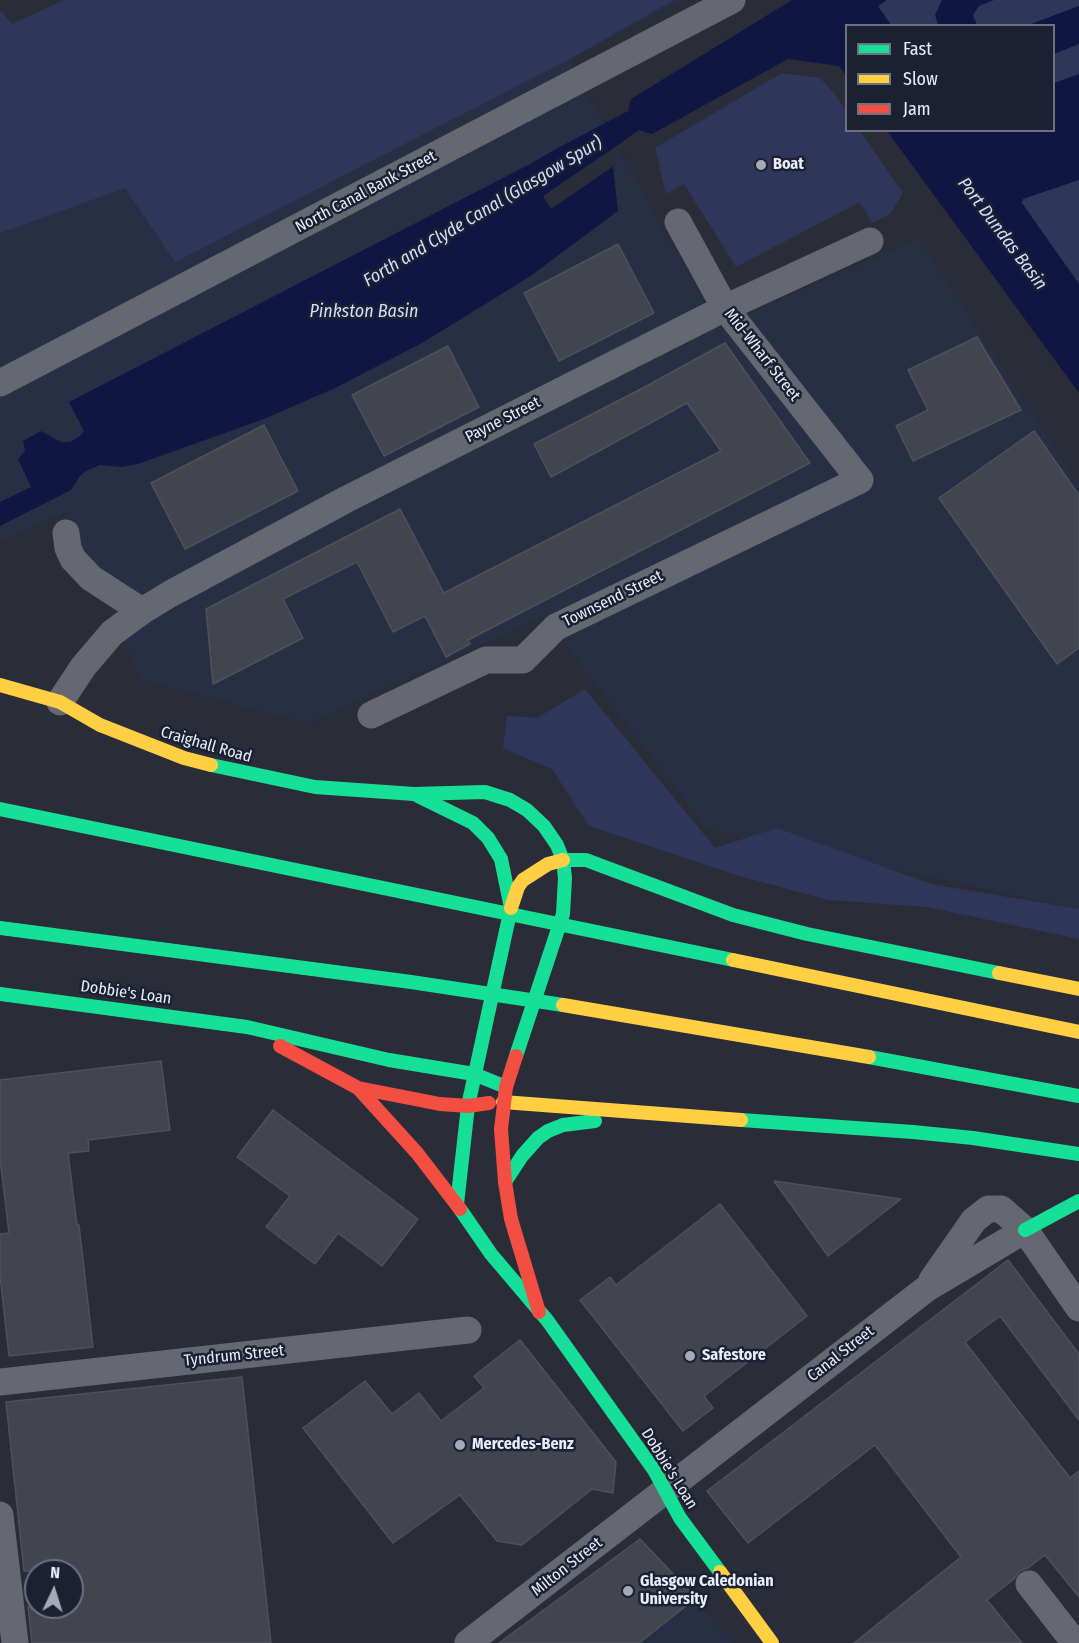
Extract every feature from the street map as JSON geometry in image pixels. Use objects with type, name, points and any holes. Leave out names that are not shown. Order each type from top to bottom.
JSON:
[{"type":"main road","name":"Craighall Road","points":[[0,685],[60,702],[100,725],[143,743],[184,758],[232,771],[315,787],[414,794],[485,792],[510,800],[526,810],[544,826],[557,845],[563,860],[565,878],[563,914],[506,1087]]},
{"type":"main road","name":"Craighall Road","points":[[414,794],[473,823],[488,838],[501,859],[511,908],[474,1074]]},
{"type":"main road","points":[[0,809],[1079,1032]]},
{"type":"main road","points":[[511,908],[518,887],[523,880],[548,864],[563,860],[585,860],[733,915],[807,934],[1079,989]]},
{"type":"main road","points":[[0,928],[411,982],[602,1011],[1079,1096]]},
{"type":"main road","name":"Dobbie's Loan","points":[[0,994],[150,1012],[247,1027],[389,1060],[474,1074],[506,1087],[501,1129],[505,1182],[518,1243],[539,1312]]},
{"type":"main road","name":"Dobbie's Loan","points":[[247,1027],[358,1088],[414,1100],[468,1106],[503,1102]]},
{"type":"main road","points":[[457,1204],[468,1106],[474,1074]]},
{"type":"main road","name":"Dobbie's Loan","points":[[358,1088],[417,1153],[457,1204],[491,1254],[539,1312],[654,1470],[680,1518],[772,1643]]},
{"type":"main road","points":[[503,1102],[913,1132],[973,1138],[1079,1154]]},
{"type":"main road","points":[[505,1182],[522,1156],[538,1138],[548,1131],[563,1125],[647,1114]]},
{"type":"main road","points":[[1025,1230],[1060,1209],[1079,1201]]},
{"type":"street","name":"North Canal Bank Street","points":[[0,383],[732,0]]},
{"type":"street","name":"Mid-Wharf Street","points":[[678,222],[724,308],[860,480]]},
{"type":"street","name":"Payne Street","points":[[60,702],[83,667],[111,633],[142,610],[170,594],[347,499],[724,308],[870,241]]},
{"type":"street","name":"Townsend Street","points":[[371,715],[486,660],[523,660],[556,627],[860,480]]},
{"type":"street","points":[[66,533],[68,548],[73,559],[91,578],[142,610]]},
{"type":"street","points":[[926,1289],[974,1220],[988,1209],[1001,1209],[1025,1230],[1079,1308]]},
{"type":"street","name":"Canal Street","points":[[665,1490],[926,1289],[1025,1230]]},
{"type":"street","name":"Tyndrum Street","points":[[0,1382],[468,1329]]},
{"type":"street","name":"Milton Street","points":[[468,1643],[665,1490]]},
{"type":"street","points":[[0,1515],[15,1643]]},
{"type":"street","points":[[1029,1584],[1075,1643]]},
{"type":"shaded area","points":[[64,0],[674,0],[568,60],[175,262],[125,188],[0,233],[0,12],[12,24]]},
{"type":"shaded area","points":[[200,0],[682,0],[568,60],[718,327],[919,239],[1079,486],[1079,909],[707,829],[544,616],[308,723],[142,680],[66,512],[0,541],[0,88]]},
{"type":"shaded area","points":[[887,0],[1079,0],[1079,284],[969,132],[1055,132],[1055,24],[890,24],[878,6]]},
{"type":"shaded area","points":[[782,73],[820,78],[845,110],[845,132],[861,132],[903,193],[890,214],[872,223],[860,202],[736,267],[684,184],[666,194],[655,148]]},
{"type":"shaded area","points":[[585,689],[715,848],[777,828],[931,884],[1079,909],[1079,939],[927,907],[828,900],[736,875],[589,826],[552,769],[503,748],[507,716],[537,718]]},
{"type":"shaded area","name":"Glasgow Caledonian University","points":[[640,1539],[733,1643],[499,1643]]},
{"type":"water","name":"Pinkston Basin","points":[[792,0],[887,0],[878,6],[890,24],[845,24],[845,75],[839,66],[788,59],[652,134],[639,130],[611,150],[618,211],[529,277],[422,343],[335,388],[264,419],[138,464],[122,467],[100,465],[86,471],[71,490],[0,526],[0,502],[31,487],[18,459],[25,451],[23,441],[41,431],[61,442],[70,442],[84,431],[69,402],[532,163],[628,111],[631,99]]},
{"type":"water","points":[[942,0],[994,0],[979,6],[973,15],[977,24],[938,24],[935,15]]},
{"type":"water","points":[[1079,6],[1079,44],[1055,54],[1055,24],[1031,24]]},
{"type":"water","name":"Port Dundas Basin","points":[[1079,74],[1079,180],[1023,199],[1022,203],[1079,284],[1079,393],[888,132],[1055,132],[1055,83]]},
{"type":"pier","points":[[618,145],[620,148],[614,152],[615,165],[551,209],[543,196]]},
{"type":"building","points":[[618,244],[654,313],[559,361],[524,293]]},
{"type":"building","points":[[977,337],[1021,410],[913,461],[896,426],[928,410],[908,370]]},
{"type":"building","points":[[725,343],[810,463],[468,640],[470,644],[446,657],[425,616],[393,632],[357,562],[283,599],[303,638],[213,684],[206,609],[400,509],[444,593],[721,451],[687,403],[551,477],[534,444]]},
{"type":"building","points":[[448,346],[479,407],[384,456],[352,395]]},
{"type":"building","points":[[264,425],[298,491],[185,549],[151,483]]},
{"type":"building","points":[[1034,431],[1079,495],[1079,648],[1057,664],[939,498]]},
{"type":"building","points":[[161,1061],[170,1130],[88,1140],[89,1151],[68,1153],[93,1347],[9,1356],[0,1275],[0,1234],[9,1233],[0,1158],[0,1080]]},
{"type":"building","points":[[273,1110],[418,1219],[382,1266],[338,1233],[315,1264],[266,1227],[290,1196],[237,1157]]},
{"type":"building","points":[[774,1181],[901,1199],[828,1256]]},
{"type":"building","name":"Safestore","points":[[720,1204],[807,1316],[704,1396],[713,1408],[683,1431],[580,1300],[610,1277],[616,1285]]},
{"type":"building","points":[[1008,1260],[1079,1354],[1079,1420],[1000,1316],[965,1342],[1070,1478],[1079,1471],[1079,1597],[1045,1555],[1020,1571],[1014,1579],[987,1600],[1022,1643],[854,1643],[961,1557],[875,1445],[748,1543],[707,1491]]},
{"type":"building","name":"Mercedes-Benz","points":[[520,1340],[616,1462],[613,1493],[592,1489],[522,1545],[497,1541],[460,1495],[393,1543],[303,1428],[365,1381],[392,1414],[419,1393],[441,1421],[484,1388],[474,1376]]},
{"type":"building","points":[[242,1377],[271,1643],[32,1643],[29,1619],[84,1619],[84,1559],[24,1559],[24,1571],[6,1402]]},
{"type":"building","name":"Glasgow Caledonian University","points":[[640,1539],[696,1598],[639,1643],[499,1643]]},
{"type":"traffic: fast","points":[[211,765],[315,787],[414,794],[485,792],[510,800],[527,810],[544,826],[557,845],[563,860],[565,878],[563,914],[516,1056]]},
{"type":"traffic: fast","points":[[418,796],[473,823],[488,838],[501,859],[511,908],[468,1106],[457,1204]]},
{"type":"traffic: fast","points":[[0,809],[733,960]]},
{"type":"traffic: fast","points":[[563,860],[586,860],[733,915],[807,934],[999,973]]},
{"type":"traffic: fast","points":[[0,928],[411,982],[563,1005]]},
{"type":"traffic: fast","points":[[0,994],[247,1027],[389,1060],[474,1074],[506,1087]]},
{"type":"traffic: fast","points":[[869,1057],[1079,1096]]},
{"type":"traffic: fast","points":[[741,1120],[973,1138],[1079,1154]]},
{"type":"traffic: fast","points":[[505,1182],[522,1156],[538,1138],[548,1131],[563,1125],[595,1121]]},
{"type":"traffic: fast","points":[[1025,1230],[1079,1201]]},
{"type":"traffic: fast","points":[[460,1209],[491,1254],[547,1320],[654,1470],[680,1518],[720,1572]]},
{"type":"traffic: slow","points":[[0,685],[60,702],[100,725],[184,758],[211,765]]},
{"type":"traffic: slow","points":[[511,908],[518,887],[523,880],[548,864],[563,860]]},
{"type":"traffic: slow","points":[[733,960],[1079,1032]]},
{"type":"traffic: slow","points":[[999,973],[1079,989]]},
{"type":"traffic: slow","points":[[563,1005],[869,1057]]},
{"type":"traffic: slow","points":[[503,1102],[741,1120]]},
{"type":"traffic: slow","points":[[720,1572],[772,1643]]},
{"type":"traffic: jam","points":[[280,1046],[358,1088],[440,1104],[468,1106],[489,1103]]},
{"type":"traffic: jam","points":[[516,1056],[506,1087],[501,1129],[505,1182],[511,1219],[539,1312]]},
{"type":"traffic: jam","points":[[358,1088],[417,1153],[460,1209]]},
{"type":"place","name":"Boat","points":[[761,165]]},
{"type":"place","name":"Safestore","points":[[690,1356]]},
{"type":"place","name":"Mercedes-Benz","points":[[460,1445]]},
{"type":"place","name":"Glasgow Caledonian University","points":[[628,1591]]},
{"type":"water label","name":"Forth and Clyde Canal (Glasgow Spur)","points":[[483,212]]}]
